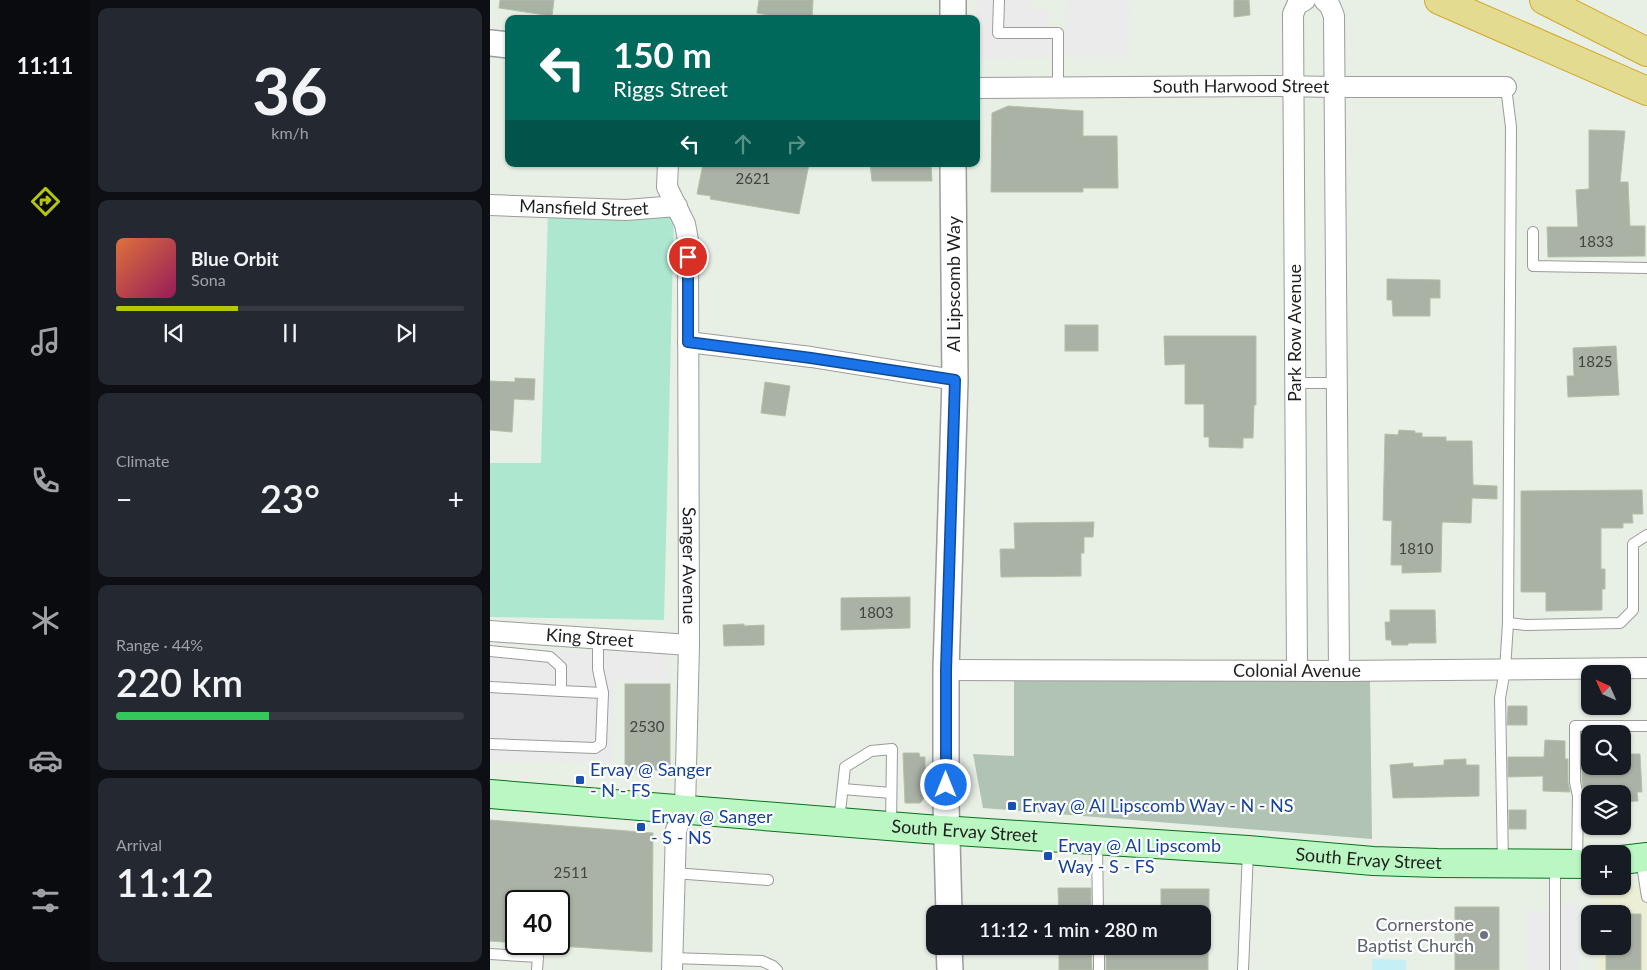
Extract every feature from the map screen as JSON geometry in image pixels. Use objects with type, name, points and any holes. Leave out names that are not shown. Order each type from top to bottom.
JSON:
[{"type":"highway","points":[[1439,0],[1647,91]]},
{"type":"highway","points":[[1544,0],[1647,52]]},
{"type":"main road","name":"South Ervay Street","points":[[490,794],[891,826],[1248,850],[1372,861],[1574,865]]},
{"type":"street","points":[[953,0],[953,15]]},
{"type":"street","name":"Park Row Avenue","points":[[1297,670],[1293,14],[1297,5],[1305,0]]},
{"type":"street","points":[[1324,0],[1330,6],[1334,16],[1339,671]]},
{"type":"street","points":[[490,42],[505,45]]},
{"type":"street","name":"South Harwood Street","points":[[980,88],[1506,87]]},
{"type":"street","name":"Sanger Avenue","points":[[668,167],[667,187],[685,224],[688,240],[689,645],[685,809],[676,830],[672,964]]},
{"type":"street","name":"Al Lipscomb Way","points":[[949,905],[946,670],[955,380],[953,167]]},
{"type":"street","name":"Mansfield Street","points":[[490,205],[626,210],[677,206]]},
{"type":"street","points":[[688,342],[955,380]]},
{"type":"street","name":"King Street","points":[[490,631],[689,645]]},
{"type":"street","name":"Colonial Avenue","points":[[946,670],[1339,671],[1647,668]]},
{"type":"street","points":[[950,955],[950,970]]},
{"type":"lane","points":[[998,0],[998,33],[1058,33],[1058,88]]},
{"type":"lane","points":[[1503,864],[1500,698],[1508,623],[1510,127],[1506,87]]},
{"type":"lane","points":[[1533,232],[1533,266],[1647,268]]},
{"type":"lane","points":[[1295,383],[1337,383]]},
{"type":"lane","points":[[1508,623],[1526,626],[1620,623],[1633,610],[1633,544],[1647,535]]},
{"type":"lane","points":[[490,744],[594,748],[601,744],[603,692],[598,669],[598,639]]},
{"type":"lane","points":[[490,652],[550,657],[562,667],[560,691]]},
{"type":"lane","points":[[490,688],[603,692]]},
{"type":"lane","points":[[1555,970],[1574,865],[1578,796],[1575,782],[1575,726],[1647,726]]},
{"type":"lane","points":[[839,822],[845,767],[871,751],[892,749],[891,826]]},
{"type":"lane","points":[[842,789],[891,793]]},
{"type":"lane","points":[[1097,841],[1098,905]]},
{"type":"lane","points":[[1243,970],[1248,850]]},
{"type":"lane","points":[[1637,858],[1647,897]]},
{"type":"lane","points":[[674,873],[768,880]]},
{"type":"lane","points":[[490,954],[538,957],[537,970]]},
{"type":"lane","points":[[1099,955],[1099,970]]},
{"type":"lane","points":[[672,964],[762,961],[777,970]]},
{"type":"shaded area","points":[[976,0],[1032,0],[1032,10],[1050,10],[1050,58],[980,59],[980,15],[976,15]]},
{"type":"shaded area","points":[[1067,0],[1130,0],[1129,57],[1065,56]]},
{"type":"shaded area","points":[[490,649],[670,654],[669,681],[615,680],[613,763],[490,761]]},
{"type":"shaded area","points":[[1014,680],[1370,680],[1372,839],[983,808],[973,754],[1014,756]]},
{"type":"shaded area","points":[[1647,885],[1647,970],[1598,970],[1599,955],[1631,955],[1631,905],[1599,905],[1600,895],[1631,895],[1631,886]]},
{"type":"shaded area","points":[[1565,904],[1580,904],[1580,970],[1527,970],[1526,912],[1545,911]]},
{"type":"shaded area","points":[[1372,959],[1406,960],[1406,970],[1372,970]]},
{"type":"green space","points":[[548,211],[674,214],[664,620],[490,617],[490,463],[541,463]]},
{"type":"building","points":[[500,0],[554,0],[552,15],[499,8]]},
{"type":"building","points":[[759,0],[813,0],[812,15],[767,15],[757,13]]},
{"type":"building","points":[[1234,0],[1249,0],[1250,15],[1234,17]]},
{"type":"building","points":[[1008,106],[1083,111],[1083,136],[1117,136],[1118,188],[1083,188],[1083,192],[991,192],[992,113]]},
{"type":"building","points":[[1589,130],[1625,131],[1620,182],[1628,182],[1630,226],[1645,226],[1645,256],[1548,257],[1547,227],[1578,227],[1576,190],[1589,189]]},
{"type":"building","points":[[702,167],[808,167],[799,214],[710,199],[711,196],[697,194]]},
{"type":"building","points":[[870,167],[931,167],[932,181],[872,181]]},
{"type":"building","points":[[1387,279],[1440,280],[1440,298],[1430,298],[1430,316],[1393,316],[1392,300],[1387,300]]},
{"type":"building","points":[[1065,325],[1098,325],[1098,351],[1065,351]]},
{"type":"building","points":[[1164,336],[1256,336],[1256,405],[1254,405],[1253,438],[1243,438],[1243,448],[1209,447],[1209,437],[1204,437],[1204,404],[1185,404],[1185,364],[1165,365]]},
{"type":"building","points":[[1616,346],[1619,395],[1568,397],[1567,376],[1574,376],[1573,348]]},
{"type":"building","points":[[515,378],[535,379],[534,400],[514,399],[512,432],[490,430],[490,381],[515,382]]},
{"type":"building","points":[[765,382],[790,386],[785,416],[761,413]]},
{"type":"building","points":[[1399,430],[1422,433],[1422,437],[1446,437],[1446,441],[1472,441],[1473,485],[1497,486],[1497,499],[1472,498],[1471,523],[1442,522],[1441,572],[1402,573],[1402,565],[1391,565],[1392,521],[1383,520],[1385,434],[1398,435]]},
{"type":"building","points":[[1642,490],[1643,514],[1632,514],[1633,523],[1623,523],[1623,528],[1601,528],[1601,569],[1605,569],[1605,589],[1602,589],[1602,610],[1546,611],[1546,592],[1521,592],[1521,491]]},
{"type":"building","points":[[1094,522],[1093,537],[1084,537],[1084,553],[1081,553],[1081,576],[1001,577],[1000,549],[1015,549],[1014,523]]},
{"type":"building","points":[[910,597],[910,628],[841,630],[841,598]]},
{"type":"building","points":[[1390,610],[1435,610],[1436,643],[1392,645],[1391,640],[1386,640],[1385,622],[1390,622]]},
{"type":"building","points":[[744,624],[744,626],[764,625],[764,645],[724,646],[723,625]]},
{"type":"building","points":[[625,684],[670,684],[670,770],[625,770]]},
{"type":"building","points":[[1508,706],[1527,706],[1527,725],[1507,725]]},
{"type":"building","points":[[1545,740],[1565,741],[1565,759],[1568,759],[1570,792],[1543,791],[1543,776],[1508,777],[1508,757],[1544,757]]},
{"type":"building","points":[[903,753],[919,753],[920,757],[925,757],[925,797],[920,803],[905,803]]},
{"type":"building","points":[[1631,754],[1640,754],[1642,792],[1637,792],[1638,801],[1631,801],[1631,785],[1583,785],[1582,775],[1631,775]]},
{"type":"building","points":[[1466,759],[1466,765],[1479,765],[1479,796],[1393,798],[1390,765],[1413,763],[1413,767],[1444,765],[1444,760]]},
{"type":"building","points":[[1509,810],[1526,810],[1526,829],[1509,829]]},
{"type":"building","points":[[490,820],[653,833],[652,952],[570,947],[570,890],[505,890],[505,942],[490,941]]},
{"type":"building","points":[[1058,888],[1091,888],[1091,905],[1059,905]]},
{"type":"building","points":[[1161,889],[1209,889],[1209,905],[1161,905]]},
{"type":"building","points":[[1455,907],[1499,907],[1499,970],[1455,970]]},
{"type":"building","points":[[1631,914],[1641,914],[1641,970],[1606,970],[1606,955],[1631,955]]},
{"type":"building","points":[[1059,955],[1091,955],[1092,970],[1059,970]]},
{"type":"building","points":[[1106,955],[1208,955],[1208,970],[1106,970]]},
{"type":"place","name":"Ervay @ Sanger - N - FS","points":[[580,780]]},
{"type":"place","name":"Ervay @ Al Lipscomb Way - N - NS","points":[[1012,806]]},
{"type":"place","name":"Ervay @ Sanger - S - NS","points":[[641,827]]},
{"type":"place","name":"Ervay @ Al Lipscomb Way - S - FS","points":[[1048,856]]},
{"type":"place","name":"Cornerstone Baptist Church","points":[[1484,935]]},
{"type":"route","points":[[688,257],[688,342],[955,380],[946,670],[946,785]]}]
